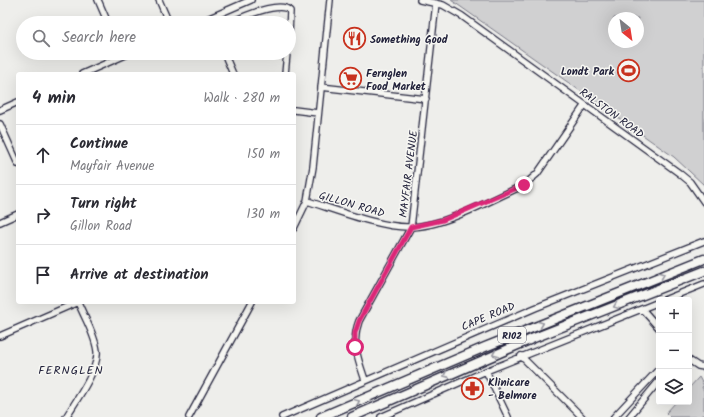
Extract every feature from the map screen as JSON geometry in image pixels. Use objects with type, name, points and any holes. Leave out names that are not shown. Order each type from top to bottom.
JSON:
[{"type":"main road","name":"R102","points":[[321,417],[477,350],[704,259]]},
{"type":"main road","name":"R102","points":[[352,417],[482,360],[704,271]]},
{"type":"main road","points":[[477,350],[482,360]]},
{"type":"street","points":[[98,0],[105,16]]},
{"type":"street","points":[[159,0],[166,16]]},
{"type":"street","points":[[214,16],[251,0]]},
{"type":"street","points":[[296,224],[307,201],[313,167],[330,0]]},
{"type":"street","name":"RALSTON ROAD","points":[[420,0],[436,3],[462,16],[584,106],[679,173],[690,182],[704,202]]},
{"type":"street","name":"MAYFAIR AVENUE","points":[[365,380],[355,347],[355,333],[359,321],[411,227],[436,3]]},
{"type":"street","points":[[246,16],[268,7],[282,4],[290,11],[290,16]]},
{"type":"street","points":[[86,72],[112,60]]},
{"type":"street","points":[[227,60],[232,72]]},
{"type":"street","points":[[286,72],[287,60]]},
{"type":"street","points":[[321,87],[426,98]]},
{"type":"street","points":[[0,110],[16,103]]},
{"type":"street","name":"GILLON ROAD","points":[[307,201],[386,224],[411,227],[443,220],[524,185],[536,174],[584,106]]},
{"type":"street","points":[[296,110],[318,113]]},
{"type":"street","points":[[0,124],[16,160]]},
{"type":"street","points":[[0,222],[16,215]]},
{"type":"street","name":"CAPE ROAD","points":[[282,417],[542,305],[704,241]]},
{"type":"street","points":[[672,297],[704,284]]},
{"type":"street","points":[[381,417],[486,370],[656,303]]},
{"type":"street","points":[[0,336],[73,304]]},
{"type":"street","points":[[66,417],[94,367],[97,356],[95,344],[79,304]]},
{"type":"street","points":[[189,417],[251,304]]},
{"type":"street","points":[[642,309],[656,325]]},
{"type":"street","points":[[521,356],[582,417]]},
{"type":"street","points":[[692,362],[698,366],[704,367]]},
{"type":"street","points":[[486,370],[508,417]]},
{"type":"street","points":[[614,417],[656,372]]},
{"type":"street","points":[[629,417],[656,385]]},
{"type":"shaded area","name":"Londt Park","points":[[451,0],[704,0],[704,185],[674,157]]},
{"type":"shaded area","points":[[699,377],[704,386],[702,387],[704,391],[704,413],[700,417],[670,417],[666,413],[673,405],[692,405],[692,385]]},
{"type":"place","name":"Something Good","points":[[354,39]]},
{"type":"place","name":"Londt Park","points":[[629,71]]},
{"type":"place","name":"Fernglen Food Market","points":[[350,79]]},
{"type":"place","name":"Klinicare - Belmore","points":[[473,388]]},
{"type":"district","name":"FERNGLEN","points":[[71,370]]},
{"type":"route","points":[[355,347],[355,333],[359,321],[411,227],[443,220],[524,185]]}]
